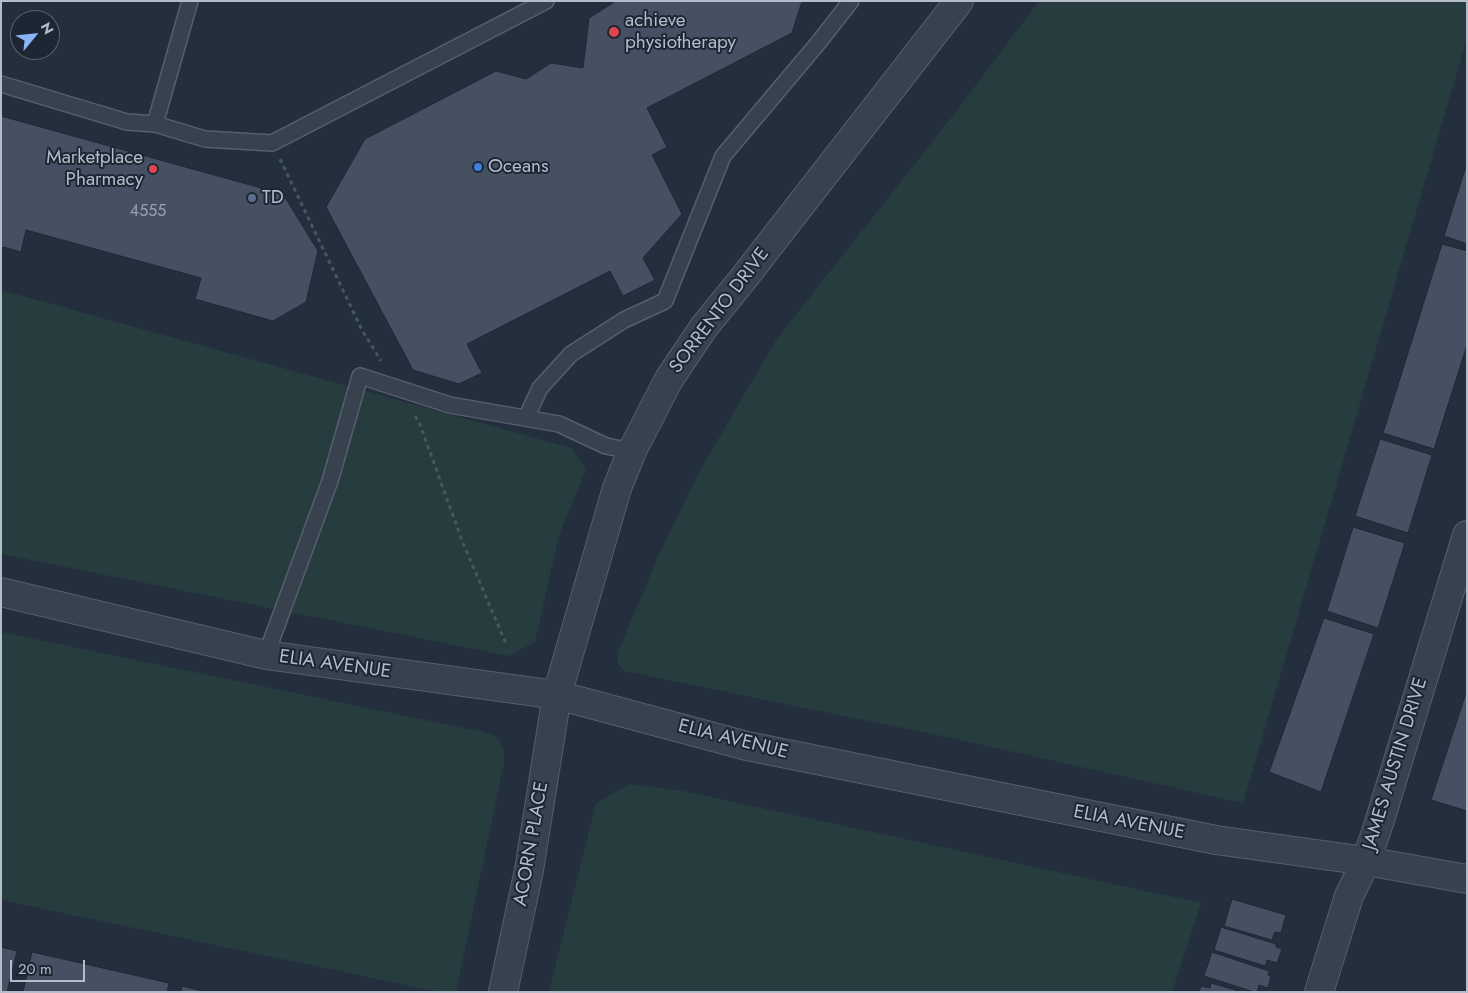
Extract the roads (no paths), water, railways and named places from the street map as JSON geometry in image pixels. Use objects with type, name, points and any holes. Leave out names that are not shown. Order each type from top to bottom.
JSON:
[{"type":"street","name":"SORRENTO DRIVE","points":[[557,696],[617,488],[632,451],[669,379],[704,327],[960,1]]},
{"type":"street","name":"JAMES AUSTIN DRIVE","points":[[1319,992],[1349,896],[1366,861],[1467,535]]},
{"type":"street","name":"ELIA AVENUE","points":[[1,592],[266,655],[557,696],[747,746],[1216,840],[1366,861],[1467,879]]},
{"type":"street","name":"ACORN PLACE","points":[[503,992],[529,870],[557,696]]},
{"type":"lane","points":[[155,124],[190,1]]},
{"type":"lane","points":[[1,84],[127,122],[155,124],[205,139],[272,143],[546,1]]},
{"type":"lane","points":[[526,418],[540,388],[571,354],[624,320],[665,301],[723,156],[851,1]]},
{"type":"lane","points":[[266,655],[330,481],[360,376],[450,405],[559,424],[606,446],[632,451]]},
{"type":"place","name":"achieve physiotherapy","points":[[614,32]]},
{"type":"place","name":"Oceans","points":[[478,167]]},
{"type":"place","name":"Marketplace Pharmacy","points":[[153,169]]},
{"type":"place","name":"TD","points":[[252,198]]}]
